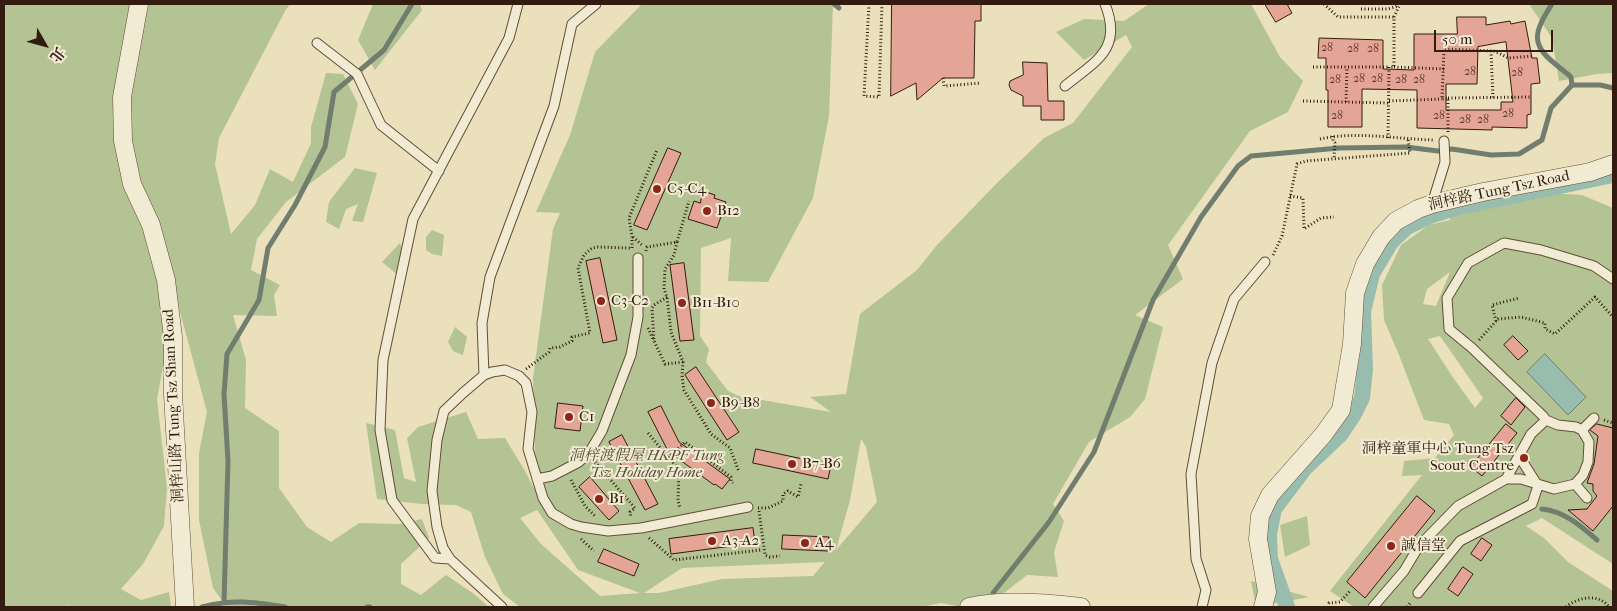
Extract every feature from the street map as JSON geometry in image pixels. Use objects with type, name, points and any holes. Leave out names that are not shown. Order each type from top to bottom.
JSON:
[{"type":"street","name":"洞梓山路 Tung Tsz Shan Road","points":[[139,4],[122,97],[123,141],[132,184],[151,225],[166,280],[173,337],[173,394],[185,607]]},
{"type":"street","name":"洞梓路 Tung Tsz Road","points":[[1263,607],[1267,592],[1258,539],[1260,516],[1270,496],[1323,435],[1341,410],[1352,344],[1355,293],[1365,264],[1381,237],[1396,221],[1432,204],[1483,192],[1554,180],[1590,172],[1613,164]]},
{"type":"street","points":[[969,607],[982,604],[1048,603],[1081,607]]},
{"type":"lane","points":[[450,559],[435,558],[392,500],[380,430],[383,360],[413,219],[509,38],[518,4]]},
{"type":"lane","points":[[484,375],[482,323],[490,277],[554,106],[572,24],[596,4]]},
{"type":"lane","points":[[1065,86],[1102,56],[1110,41],[1110,17],[1105,4]]},
{"type":"lane","points":[[316,43],[357,74],[381,124],[438,171]]},
{"type":"lane","points":[[1432,204],[1445,162],[1445,142]]},
{"type":"lane","points":[[1506,479],[1521,480],[1554,489],[1575,484],[1583,475],[1588,462],[1589,442],[1582,430],[1576,427],[1558,425],[1546,420],[1472,348],[1449,329],[1447,298],[1468,263],[1504,243],[1541,250],[1594,266],[1613,279]]},
{"type":"lane","points":[[537,479],[552,476],[579,462],[590,453],[602,430],[631,354],[638,317],[642,256]]},
{"type":"lane","points":[[1202,607],[1206,590],[1196,559],[1191,474],[1212,363],[1234,299],[1265,262]]},
{"type":"lane","points":[[502,607],[450,559],[443,548],[437,527],[432,491],[437,440],[444,411],[484,375],[505,370],[519,376],[526,383],[532,412],[528,449],[543,498],[552,513],[576,525],[608,531],[641,528],[748,507]]},
{"type":"lane","points":[[1582,430],[1594,418]]},
{"type":"lane","points":[[1373,607],[1404,571],[1419,546],[1458,506],[1506,479],[1531,434],[1546,420]]},
{"type":"lane","points":[[1519,456],[1538,486]]},
{"type":"lane","points":[[1575,484],[1587,498]]},
{"type":"lane","points":[[1418,593],[1460,541],[1532,504],[1538,486]]},
{"type":"path","points":[[869,4],[864,96],[879,97],[882,4]]},
{"type":"path","points":[[1324,4],[1338,17],[1394,17]]},
{"type":"path","points":[[1394,67],[1394,17],[1399,5]]},
{"type":"path","points":[[1361,9],[1388,9],[1399,5]]},
{"type":"path","points":[[1442,99],[1444,49],[1491,51],[1509,58],[1533,56]]},
{"type":"path","points":[[1491,51],[1494,98]]},
{"type":"path","points":[[1313,67],[1347,66],[1444,69]]},
{"type":"path","points":[[1346,102],[1347,66]]},
{"type":"path","points":[[1388,138],[1389,67]]},
{"type":"path","points":[[943,78],[944,86],[981,83]]},
{"type":"path","points":[[1303,101],[1389,102],[1448,98],[1532,97]]},
{"type":"path","points":[[1320,139],[1333,136],[1373,136],[1445,142],[1448,141],[1448,98]]},
{"type":"path","points":[[1333,136],[1335,159]]},
{"type":"path","points":[[1265,262],[1272,257],[1279,245],[1297,164],[1306,161],[1410,154],[1408,140]]},
{"type":"path","points":[[521,372],[549,352],[550,348],[560,347],[572,341],[572,337],[590,333],[578,268],[584,255],[592,248],[631,249],[632,237],[629,218],[657,150]]},
{"type":"path","points":[[1290,196],[1303,198],[1304,229],[1321,218],[1334,217]]},
{"type":"path","points":[[690,201],[674,255],[665,269],[664,289],[667,297],[671,332],[683,362],[682,377],[684,390],[711,434],[730,448],[739,472]]},
{"type":"path","points":[[632,237],[643,246]]},
{"type":"path","points":[[642,256],[648,247],[677,242]]},
{"type":"path","points":[[667,297],[652,308],[654,341],[664,364],[683,362]]},
{"type":"path","points":[[1472,348],[1498,319],[1508,317],[1532,319],[1545,323],[1545,329],[1555,334],[1595,297],[1613,317]]},
{"type":"path","points":[[1496,322],[1492,305],[1519,298]]},
{"type":"path","points":[[648,433],[679,470],[678,502],[682,515]]},
{"type":"path","points":[[668,458],[685,442],[730,477],[731,482],[733,482]]},
{"type":"path","points":[[599,468],[635,508],[632,509]]},
{"type":"path","points":[[571,477],[570,482],[574,484],[585,506],[596,518],[607,522],[608,531]]},
{"type":"path","points":[[748,507],[768,508],[783,501],[783,494],[788,492],[798,497],[801,484]]},
{"type":"path","points":[[759,511],[765,555],[770,557],[780,556]]},
{"type":"path","points":[[644,533],[674,560],[761,550]]},
{"type":"path","points":[[579,537],[594,551]]},
{"type":"path","points":[[1328,607],[1329,602],[1340,602],[1351,590]]},
{"type":"path","points":[[1566,607],[1577,600],[1595,598],[1603,601],[1610,607]]},
{"type":"green space","points":[[4,4],[290,4],[219,138],[215,164],[231,234],[255,205],[270,169],[293,182],[311,143],[311,127],[326,73],[343,74],[358,104],[345,157],[286,202],[257,239],[251,270],[280,285],[274,295],[277,316],[233,315],[246,360],[245,408],[279,431],[279,488],[307,527],[331,542],[359,523],[400,524],[422,519],[429,538],[401,564],[401,584],[421,595],[446,575],[489,607],[227,607],[213,588],[199,520],[199,453],[207,412],[176,297],[157,399],[167,488],[164,526],[143,564],[121,589],[141,600],[169,592],[171,607],[72,607],[69,605],[67,607],[4,607]]},
{"type":"green space","points":[[373,4],[420,4],[422,10],[375,70],[358,40]]},
{"type":"green space","name":"洞梓渡假屋 HKPF Tung Tsz Holiday Home","points":[[642,4],[833,4],[829,116],[813,198],[768,282],[728,281],[731,238],[701,248],[700,336],[709,349],[706,362],[728,391],[739,396],[831,412],[810,397],[846,394],[860,314],[917,270],[937,245],[1044,138],[1073,123],[1132,47],[1126,35],[1084,60],[1056,32],[1084,19],[1124,21],[1149,4],[1251,4],[1280,57],[1303,81],[1288,112],[1250,131],[1168,245],[1183,279],[1135,315],[1163,327],[1145,399],[1130,417],[1089,442],[1053,504],[1064,521],[1054,552],[1058,577],[1027,575],[995,600],[962,607],[941,603],[921,607],[520,607],[503,594],[485,557],[471,512],[456,505],[422,504],[377,499],[366,423],[395,430],[404,478],[416,482],[407,438],[418,427],[466,412],[478,439],[505,438],[536,492],[533,378],[553,229],[560,213],[536,212],[570,135],[595,52]],"holes":[[[861,439],[866,447],[877,502],[836,550],[850,500]],[[537,510],[578,570],[640,593],[600,596],[541,544],[520,518]],[[825,562],[813,576],[722,579],[659,593],[644,593],[682,568]]]},
{"type":"green space","points":[[1529,4],[1613,4],[1613,73],[1559,81],[1552,38]]},
{"type":"green space","points":[[355,168],[377,173],[363,222],[352,221],[358,204],[346,209],[339,229],[326,222],[329,202]]},
{"type":"green space","name":"洞梓童軍中心 Tung Tsz Scout Centre","points":[[1449,190],[1582,195],[1613,208],[1613,564],[1542,518],[1526,526],[1544,538],[1568,562],[1613,591],[1613,607],[1354,607],[1330,591],[1422,475],[1402,476],[1404,461],[1435,458],[1454,435],[1449,424],[1424,420],[1384,320],[1382,285],[1401,245],[1429,225],[1450,220]],"holes":[[[1450,272],[1436,306],[1423,304],[1427,289]],[[1440,336],[1483,398],[1475,408],[1428,339]]]},
{"type":"green space","points":[[432,230],[444,235],[442,256],[432,254],[426,250],[426,237]]},
{"type":"green space","points":[[400,243],[409,264],[399,276],[382,262]]},
{"type":"green space","points":[[455,327],[467,337],[463,355],[453,351],[448,342]]},
{"type":"green space","points":[[1307,516],[1310,545],[1285,557],[1280,525]]},
{"type":"green space","points":[[1251,581],[1309,597],[1256,607]]},
{"type":"shaded area","points":[[1545,354],[1586,397],[1568,415],[1527,372]]},
{"type":"building","points":[[892,4],[981,4],[981,21],[975,21],[974,78],[943,78],[917,100],[916,83],[891,96]]},
{"type":"building","points":[[1265,4],[1287,4],[1292,13],[1276,22]]},
{"type":"building","points":[[1457,17],[1486,17],[1486,25],[1510,21],[1511,24],[1525,21],[1532,58],[1537,58],[1540,83],[1531,84],[1531,114],[1527,115],[1527,128],[1492,127],[1492,130],[1417,128],[1417,90],[1362,89],[1362,127],[1328,127],[1326,58],[1318,58],[1319,38],[1383,40],[1383,69],[1414,70],[1414,34],[1457,34]],"holes":[[[1506,42],[1513,102],[1501,102],[1501,110],[1446,110],[1446,84],[1477,84],[1478,47]]]},
{"type":"building","points":[[1023,62],[1047,63],[1048,101],[1064,101],[1064,120],[1041,120],[1041,106],[1023,106],[1023,96],[1011,90],[1010,81],[1023,75]]},
{"type":"building","name":"C5-C4","points":[[668,148],[681,153],[647,230],[634,225]]},
{"type":"building","name":"B12","points":[[703,191],[715,195],[714,198],[726,202],[717,228],[688,219],[694,201],[700,203]]},
{"type":"building","name":"C3-C2","points":[[600,258],[617,340],[603,343],[586,261]]},
{"type":"building","name":"B11-B10","points":[[684,263],[694,340],[680,341],[670,265]]},
{"type":"building","points":[[1513,336],[1528,351],[1518,360],[1504,345]]},
{"type":"building","name":"B9-B8","points":[[696,367],[739,432],[727,440],[685,375]]},
{"type":"building","points":[[1516,398],[1525,407],[1511,425],[1501,416]]},
{"type":"building","name":"C1","points":[[558,403],[583,406],[580,431],[555,428]]},
{"type":"building","points":[[661,406],[679,442],[730,479],[722,489],[668,451],[648,412]]},
{"type":"building","points":[[1506,424],[1517,433],[1482,476],[1471,467]]},
{"type":"building","points":[[1597,424],[1613,428],[1613,506],[1593,531],[1568,510],[1587,509],[1597,496],[1593,491],[1593,484],[1587,483],[1594,464],[1598,436],[1590,430]]},
{"type":"building","points":[[622,435],[658,504],[645,510],[609,442]]},
{"type":"building","name":"B7-B6","points":[[756,449],[831,465],[828,479],[753,463]]},
{"type":"building","name":"B1","points":[[590,477],[619,511],[609,520],[579,487]]},
{"type":"building","name":"誠信堂","points":[[1417,496],[1435,511],[1365,598],[1347,582]]},
{"type":"building","name":"A3-A2","points":[[753,528],[755,543],[671,554],[669,539]]},
{"type":"building","name":"A4","points":[[783,535],[829,537],[828,551],[782,549]]},
{"type":"building","points":[[1482,538],[1492,545],[1481,561],[1471,554]]},
{"type":"building","points":[[604,549],[639,564],[634,576],[598,562]]},
{"type":"building","points":[[1463,567],[1473,574],[1458,596],[1448,589]]},
{"type":"waterway","points":[[224,602],[228,461],[224,394],[227,354],[259,300],[268,248],[295,205],[325,147],[334,92],[384,50],[412,4]]},
{"type":"waterway","points":[[834,4],[839,8]]},
{"type":"waterway","points":[[1552,4],[1540,25],[1537,39],[1539,46],[1548,58],[1571,77],[1572,85]]},
{"type":"waterway","points":[[993,593],[1049,522],[1094,452],[1153,300],[1201,217],[1238,166],[1251,156],[1339,148],[1406,147],[1438,151],[1452,149],[1491,155],[1519,154],[1542,140],[1551,108],[1572,85],[1600,85],[1613,88]]},
{"type":"waterway","points":[[1287,607],[1270,559],[1269,534],[1274,509],[1305,468],[1340,435],[1362,398],[1365,369],[1363,312],[1372,274],[1391,242],[1407,227],[1430,216],[1455,208],[1613,175]]},
{"type":"waterway","points":[[1542,509],[1565,516],[1597,540]]},
{"type":"waterway","points":[[202,607],[244,602],[285,607]]},
{"type":"place","name":"C5-C4","points":[[657,189]]},
{"type":"place","name":"B12","points":[[707,211]]},
{"type":"place","name":"C3-C2","points":[[601,301]]},
{"type":"place","name":"B11-B10","points":[[682,303]]},
{"type":"place","name":"B9-B8","points":[[711,403]]},
{"type":"place","name":"C1","points":[[569,417]]},
{"type":"place","name":"洞梓童軍中心 Tung Tsz Scout Centre","points":[[1524,458]]},
{"type":"place","name":"B7-B6","points":[[792,464]]},
{"type":"place","name":"B1","points":[[599,499]]},
{"type":"place","name":"A3-A2","points":[[712,541]]},
{"type":"place","name":"A4","points":[[805,543]]},
{"type":"place","name":"誠信堂","points":[[1391,546]]}]
